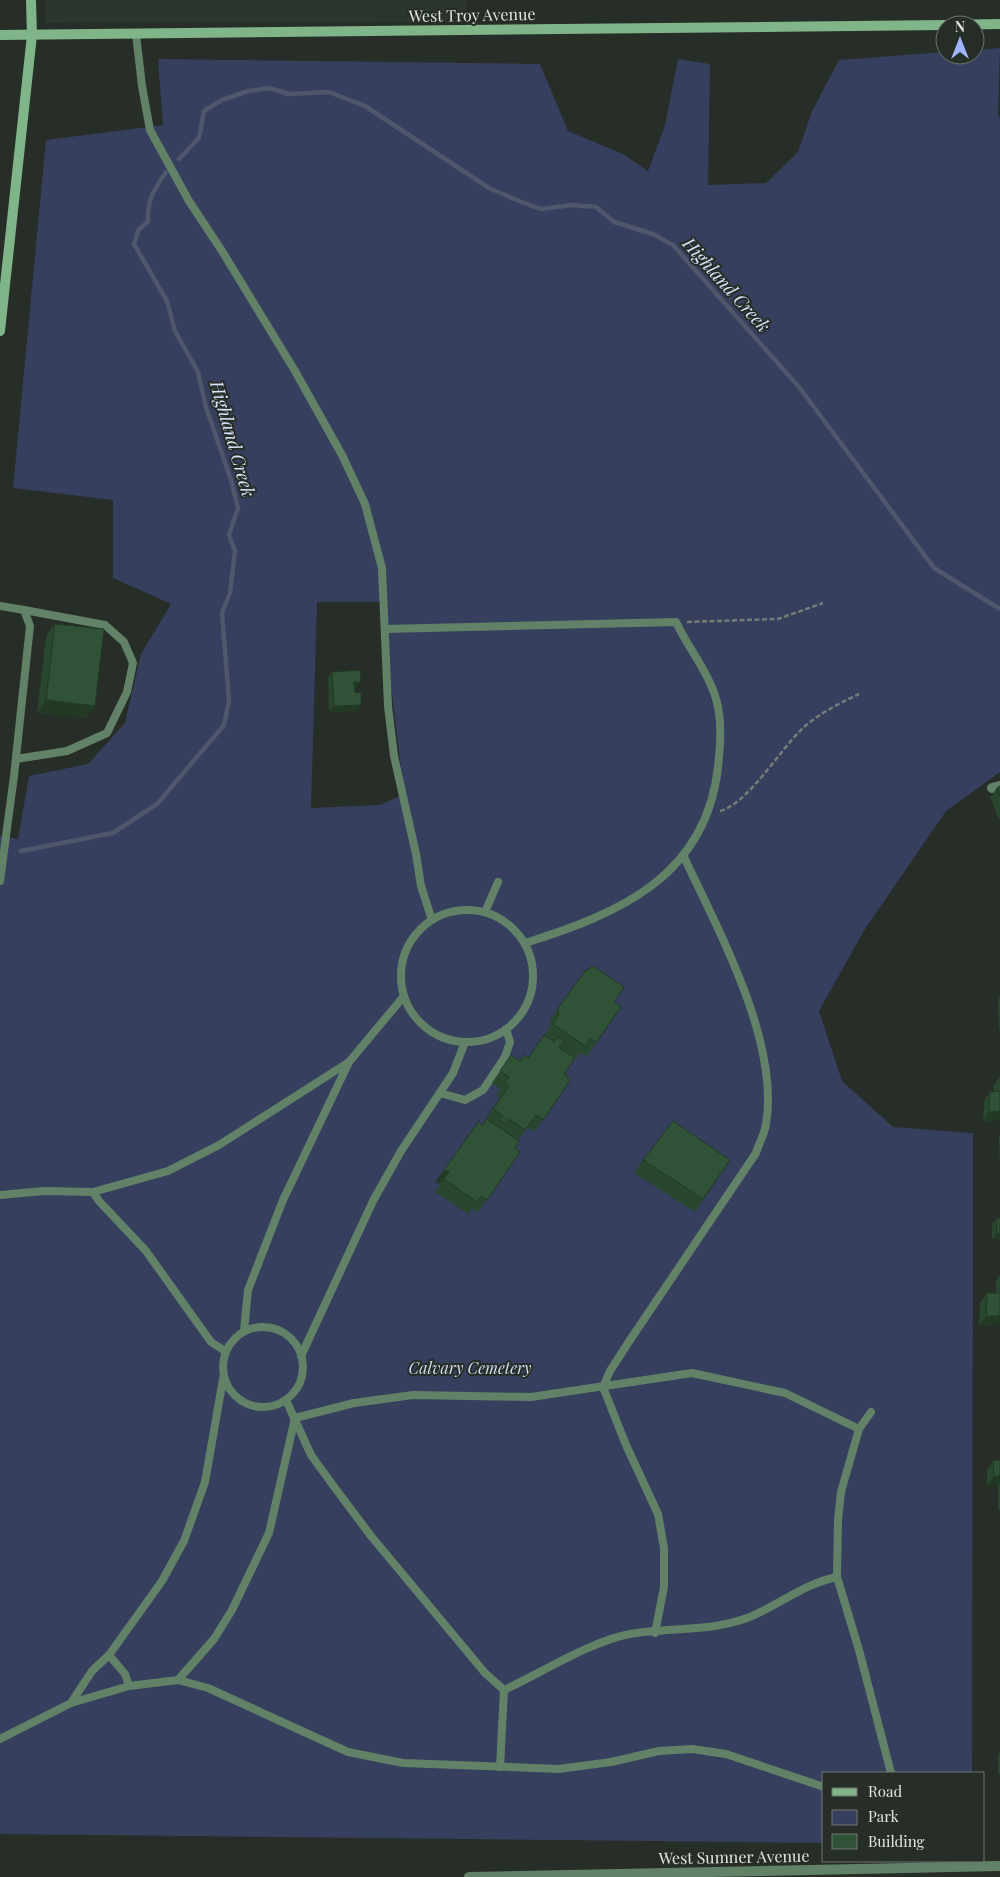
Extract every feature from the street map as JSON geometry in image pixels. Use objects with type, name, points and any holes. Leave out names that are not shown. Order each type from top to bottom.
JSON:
[{"type":"main road","points":[[0,331],[32,34],[31,0]]},
{"type":"main road","name":"West Troy Avenue","points":[[985,24],[1000,24]]},
{"type":"main road","name":"West Troy Avenue","points":[[0,35],[935,25]]},
{"type":"street","name":"West Sumner Avenue","points":[[469,1877],[837,1873],[916,1864],[1000,1866]]},
{"type":"lane","points":[[136,34],[142,86],[150,130],[189,201],[295,371],[342,455],[364,504],[382,568],[388,706],[394,756],[416,854],[420,886],[432,920]]},
{"type":"lane","points":[[0,606],[105,625],[124,642],[133,663],[127,692],[107,733],[67,751],[16,759]]},
{"type":"lane","points":[[0,881],[16,759],[30,626],[24,610]]},
{"type":"lane","points":[[385,629],[676,622],[687,645],[704,672],[718,706],[721,735],[716,785],[705,823],[684,857],[661,879],[618,908],[569,929],[525,943]]},
{"type":"lane","points":[[655,1633],[664,1587],[664,1548],[658,1514],[626,1446],[603,1387],[610,1371],[628,1343],[756,1153],[766,1125],[768,1087],[765,1060],[749,1009],[728,952],[684,857]]},
{"type":"lane","points":[[485,912],[498,882]]},
{"type":"lane","points":[[467,910],[485,912],[501,919],[514,929],[525,943],[532,961],[533,980],[529,999],[520,1016],[506,1029],[494,1036],[465,1042],[449,1039],[434,1033],[421,1023],[411,1010],[404,996],[401,974],[405,953],[415,934],[432,920],[448,912],[467,910]]},
{"type":"lane","points":[[244,1331],[248,1290],[282,1200],[348,1062],[404,996]]},
{"type":"lane","points":[[440,1093],[466,1100],[483,1090],[505,1057],[510,1042],[506,1029]]},
{"type":"lane","points":[[301,1356],[373,1201],[401,1151],[453,1073],[465,1042]]},
{"type":"lane","points":[[1,1192],[62,1190],[94,1192],[168,1171],[219,1145],[348,1062]]},
{"type":"lane","points":[[94,1192],[99,1201],[146,1251],[211,1342],[225,1351]]},
{"type":"lane","points":[[71,1703],[92,1671],[109,1655],[162,1581],[184,1541],[205,1482],[223,1379],[222,1365],[225,1351],[233,1339],[244,1331],[256,1327],[269,1327],[281,1331],[292,1339],[301,1356],[303,1374],[299,1386],[286,1400],[267,1408],[253,1407],[240,1401],[230,1392],[223,1379]]},
{"type":"lane","points":[[295,1418],[354,1403],[413,1394],[532,1396],[692,1373],[785,1393],[860,1429]]},
{"type":"lane","points":[[286,1400],[312,1455],[370,1536],[485,1673],[504,1690]]},
{"type":"lane","points":[[871,1412],[860,1429],[841,1492],[838,1520],[837,1577],[859,1650],[891,1772]]},
{"type":"lane","points":[[178,1680],[214,1639],[232,1610],[269,1533],[295,1418]]},
{"type":"lane","points":[[504,1690],[588,1648],[629,1634],[699,1629],[746,1618],[821,1580],[837,1577]]},
{"type":"lane","points":[[109,1655],[125,1674],[129,1686]]},
{"type":"lane","points":[[0,1739],[71,1703],[129,1686],[178,1680],[208,1688],[348,1752],[403,1762],[559,1769],[611,1762],[659,1751],[692,1749],[726,1754],[822,1786]]},
{"type":"lane","points":[[500,1767],[504,1690]]},
{"type":"path","points":[[676,622],[778,619],[823,603]]},
{"type":"path","points":[[710,807],[719,811],[729,808],[746,793],[804,727],[829,709],[860,694]]},
{"type":"shaded area","points":[[46,0],[466,0],[467,22],[45,23]]},
{"type":"green space","name":"Calvary Cemetery","points":[[1000,48],[998,116],[1000,117],[1000,772],[946,811],[865,929],[819,1011],[842,1081],[893,1127],[973,1133],[972,1772],[822,1772],[822,1843],[0,1834],[0,835],[18,839],[29,776],[88,764],[125,723],[141,654],[171,604],[113,578],[113,500],[13,488],[46,140],[163,125],[158,59],[540,64],[568,131],[623,154],[648,171],[665,125],[678,59],[710,64],[708,185],[766,183],[798,152],[812,111],[839,60],[935,53],[935,65],[985,65],[985,49]],"holes":[[[317,602],[381,602],[404,794],[380,805],[311,808]]]},
{"type":"building","points":[[55,624],[104,629],[95,706],[46,700]]},
{"type":"building","points":[[360,670],[361,682],[354,682],[355,693],[361,692],[361,705],[334,706],[332,672]]},
{"type":"building","points":[[593,966],[624,987],[614,1002],[621,1007],[596,1043],[590,1039],[585,1046],[553,1024],[559,1015],[558,1008],[585,971]]},
{"type":"building","points":[[544,1035],[554,1042],[558,1037],[564,1041],[559,1047],[575,1058],[564,1074],[571,1079],[543,1120],[536,1115],[525,1130],[509,1119],[505,1124],[500,1120],[503,1116],[493,1109],[509,1086],[505,1083],[509,1077],[500,1071],[511,1055],[520,1061],[524,1055],[528,1058]]},
{"type":"building","points":[[1000,1091],[1000,1111],[989,1112],[990,1092]]},
{"type":"building","points":[[487,1119],[519,1141],[515,1148],[520,1152],[487,1200],[481,1196],[477,1202],[444,1179],[449,1172],[444,1170],[479,1121],[482,1126]]},
{"type":"building","points":[[673,1121],[730,1160],[703,1199],[643,1160]]},
{"type":"building","points":[[997,1218],[1000,1218],[1000,1233],[997,1233]]},
{"type":"building","points":[[987,1293],[1000,1293],[1000,1316],[986,1316]]},
{"type":"building","points":[[1000,1460],[1000,1476],[994,1476],[993,1461]]},
{"type":"waterway","name":"Highland Creek","points":[[179,159],[199,138],[204,111],[222,100],[248,91],[270,88],[288,94],[329,92],[365,106],[489,188],[541,209],[573,205],[596,207],[614,222],[653,234],[673,245],[799,387],[934,568],[1000,609]]},
{"type":"waterway","name":"Highland Creek","points":[[21,851],[113,833],[157,804],[224,725],[229,701],[222,613],[230,593],[235,551],[229,535],[238,508],[231,480],[206,407],[198,372],[175,331],[167,301],[134,244],[139,229],[148,222],[152,195],[166,172]]}]
